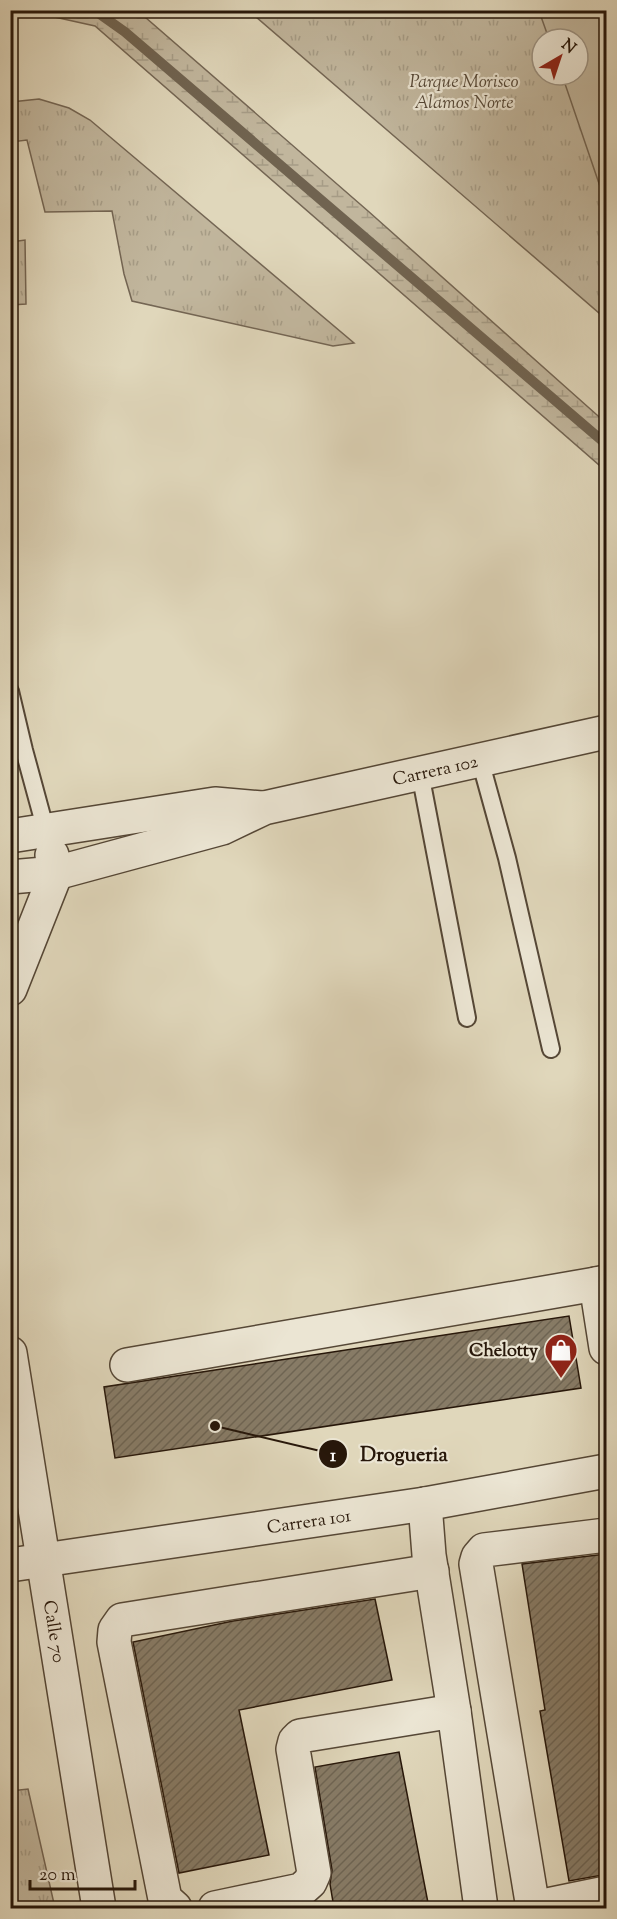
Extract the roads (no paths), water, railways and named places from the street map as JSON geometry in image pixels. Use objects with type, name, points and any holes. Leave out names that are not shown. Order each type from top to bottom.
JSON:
[{"type":"street","name":"Carrera 102","points":[[10,877],[56,873],[222,828],[264,808],[606,732]]},
{"type":"street","name":"Carrera 102","points":[[10,836],[215,804],[264,808]]},
{"type":"street","points":[[10,988],[56,873],[46,831]]},
{"type":"street","points":[[127,1365],[601,1283],[606,1348]]},
{"type":"street","name":"Calle 70","points":[[10,1353],[99,1908]]},
{"type":"street","name":"Carrera 101","points":[[10,1565],[425,1504],[606,1471]]},
{"type":"street","points":[[425,1504],[432,1571],[481,1908]]},
{"type":"street","points":[[606,1534],[484,1550],[476,1564],[533,1908],[606,1893]]},
{"type":"street","points":[[175,1908],[165,1899],[114,1642],[115,1629],[122,1620],[432,1571]]},
{"type":"street","points":[[214,1908],[301,1890],[310,1882],[314,1873],[293,1749],[295,1741],[300,1736],[454,1711]]},
{"type":"lane","points":[[10,691],[46,831]]},
{"type":"lane","points":[[480,760],[507,858],[551,1049]]},
{"type":"lane","points":[[420,773],[467,1018]]},
{"type":"waterway","points":[[94,10],[125,32],[606,444]]},
{"type":"place","name":"Chelotty","points":[[561,1379]]},
{"type":"place","name":"Drogueria","points":[[215,1426]]},
{"type":"park label","name":"Parque Morisco Alamos Norte","points":[[464,91]]}]
